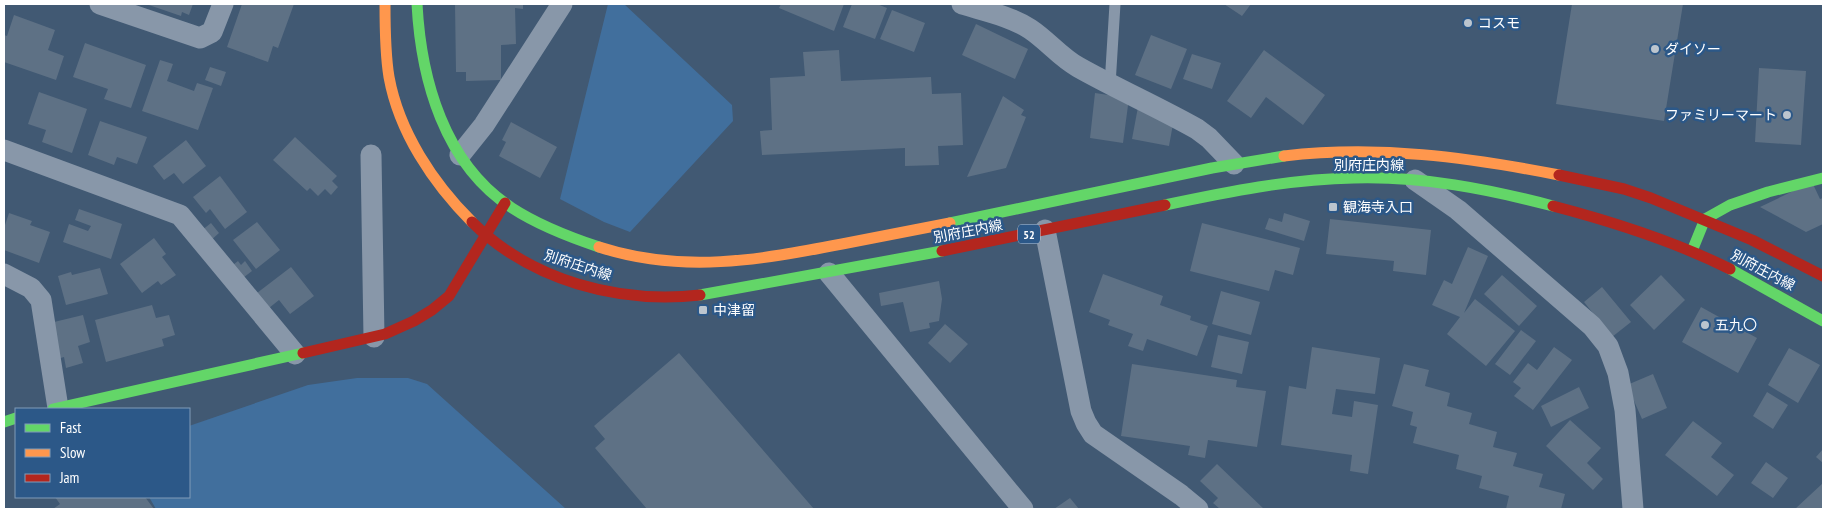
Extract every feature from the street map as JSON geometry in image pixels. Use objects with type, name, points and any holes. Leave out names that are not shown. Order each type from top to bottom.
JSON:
[{"type":"main road","name":"別府庄内線","points":[[385,4],[386,40],[390,76],[395,98],[421,161],[456,209],[486,236],[520,260],[551,275],[620,294],[650,298],[686,297],[719,293],[1287,182],[1390,178],[1439,182],[1527,198],[1623,226],[1692,251],[1749,278],[1823,321]]},
{"type":"main road","name":"別府庄内線","points":[[417,4],[421,57],[428,84],[444,124],[460,154],[479,180],[505,204],[534,221],[587,244],[612,252],[681,264],[724,262],[778,256],[1234,164],[1291,155],[1344,150],[1442,156],[1540,170],[1624,189],[1705,219],[1773,249],[1823,276]]},
{"type":"main road","points":[[1692,251],[1705,219],[1730,205],[1768,192],[1823,178]]},
{"type":"main road","points":[[60,408],[374,337],[409,325],[439,306],[457,285],[505,204]]},
{"type":"street","points":[[100,4],[200,38],[212,32],[223,4]]},
{"type":"street","points":[[460,154],[484,124],[562,4]]},
{"type":"street","points":[[962,4],[1018,22],[1031,30],[1066,60],[1110,85],[1197,129],[1209,138],[1234,164]]},
{"type":"street","points":[[4,150],[180,215],[295,354]]},
{"type":"street","points":[[371,155],[374,337]]},
{"type":"street","points":[[1414,180],[1458,210],[1592,326],[1608,346],[1618,373],[1625,410],[1634,509]]},
{"type":"street","points":[[1045,230],[1081,411],[1086,423],[1093,434],[1181,495],[1198,509]]},
{"type":"street","points":[[829,273],[1023,509]]},
{"type":"street","points":[[4,274],[31,288],[41,300],[56,408]]},
{"type":"lane","points":[[1110,85],[1115,4]]},
{"type":"shaded area","points":[[608,4],[624,4],[732,105],[733,121],[630,232],[604,222],[560,199]]},
{"type":"shaded area","points":[[357,378],[408,378],[427,384],[566,509],[156,509],[150,498],[190,498],[190,426],[308,385]]},
{"type":"building","points":[[146,4],[193,4],[189,15],[182,12],[181,16]]},
{"type":"building","points":[[242,4],[294,4],[278,48],[273,46],[268,62],[227,47]]},
{"type":"building","points":[[455,4],[523,4],[523,9],[515,8],[516,44],[501,45],[501,80],[466,81],[466,72],[456,72]]},
{"type":"building","points":[[781,4],[844,4],[834,31],[779,8]]},
{"type":"building","points":[[852,4],[877,4],[887,8],[875,39],[843,27]]},
{"type":"building","points":[[1224,4],[1251,4],[1242,16]]},
{"type":"building","points":[[1572,4],[1683,4],[1664,121],[1556,104]]},
{"type":"building","points":[[892,10],[925,23],[914,52],[880,39]]},
{"type":"building","points":[[14,15],[55,30],[48,50],[64,56],[56,80],[4,62],[4,35],[7,36]]},
{"type":"building","points":[[976,24],[1028,49],[1015,79],[962,55]]},
{"type":"building","points":[[1151,35],[1187,49],[1171,89],[1135,75]]},
{"type":"building","points":[[85,43],[146,65],[131,108],[104,99],[108,89],[73,77]]},
{"type":"building","points":[[839,50],[841,81],[931,77],[932,94],[961,93],[963,145],[938,146],[939,165],[905,166],[905,148],[762,155],[760,131],[772,130],[770,78],[805,76],[803,52]]},
{"type":"building","points":[[1264,50],[1325,95],[1303,125],[1266,97],[1251,118],[1227,101]]},
{"type":"building","points":[[1192,54],[1221,63],[1212,89],[1183,79]]},
{"type":"building","points":[[160,60],[173,64],[167,81],[194,91],[197,83],[213,88],[198,130],[142,111]]},
{"type":"building","points":[[210,67],[226,72],[221,86],[205,80]]},
{"type":"building","points":[[1759,68],[1806,71],[1801,145],[1755,142]]},
{"type":"building","points":[[39,92],[87,109],[72,153],[42,142],[46,130],[28,124]]},
{"type":"building","points":[[1095,93],[1129,98],[1123,143],[1090,138]]},
{"type":"building","points":[[1003,96],[1024,110],[1021,115],[1026,117],[1006,168],[967,177]]},
{"type":"building","points":[[1138,107],[1173,124],[1169,146],[1132,139]]},
{"type":"building","points":[[100,121],[147,137],[137,164],[117,157],[114,165],[88,155]]},
{"type":"building","points":[[511,122],[557,147],[540,178],[499,156],[506,142],[502,140]]},
{"type":"building","points":[[295,137],[337,176],[332,181],[338,187],[331,195],[325,189],[318,196],[310,188],[307,191],[273,160]]},
{"type":"building","points":[[186,140],[206,166],[183,184],[174,173],[164,180],[153,166]]},
{"type":"building","points":[[220,176],[247,212],[225,229],[210,209],[206,213],[193,197]]},
{"type":"building","points":[[1812,182],[1820,199],[1823,198],[1823,224],[1806,232],[1760,207]]},
{"type":"building","points":[[79,209],[122,224],[111,259],[63,242],[69,224],[88,231],[91,226],[75,220]]},
{"type":"building","points":[[9,213],[32,221],[30,225],[50,232],[39,263],[4,250],[4,228]]},
{"type":"building","points":[[1284,213],[1310,221],[1304,241],[1265,229],[1269,218],[1282,222]]},
{"type":"building","points":[[1330,219],[1431,230],[1426,275],[1393,271],[1394,261],[1326,254]]},
{"type":"building","points":[[257,222],[280,250],[256,269],[233,240]]},
{"type":"building","points":[[211,223],[219,233],[209,242],[201,231]]},
{"type":"building","points":[[1202,223],[1300,248],[1293,275],[1275,270],[1269,291],[1190,271]]},
{"type":"building","points":[[154,238],[166,254],[162,257],[176,275],[161,285],[158,281],[142,293],[120,264]]},
{"type":"building","points":[[1468,247],[1488,256],[1464,313],[1475,299],[1515,331],[1486,366],[1447,334],[1460,317],[1432,305],[1444,280],[1452,284]]},
{"type":"building","points":[[238,261],[241,265],[245,261],[252,271],[239,281],[229,268]]},
{"type":"building","points":[[291,267],[314,296],[290,314],[279,300],[269,308],[257,293]]},
{"type":"building","points":[[100,268],[108,294],[66,305],[58,276],[71,272],[72,275]]},
{"type":"building","points":[[1103,274],[1163,296],[1160,305],[1191,316],[1190,320],[1208,326],[1197,356],[1147,339],[1143,351],[1128,346],[1133,334],[1108,325],[1110,320],[1089,312]]},
{"type":"building","points":[[1502,275],[1537,306],[1519,326],[1484,294]]},
{"type":"building","points":[[1661,275],[1685,300],[1654,330],[1630,305]]},
{"type":"building","points":[[939,281],[942,299],[939,321],[929,323],[930,328],[910,332],[903,302],[881,306],[879,293]]},
{"type":"building","points":[[1602,287],[1631,322],[1612,337],[1584,302]]},
{"type":"building","points":[[1221,291],[1260,302],[1251,335],[1212,324]]},
{"type":"building","points":[[152,305],[156,318],[169,315],[175,335],[162,339],[164,346],[106,362],[95,320]]},
{"type":"building","points":[[1701,307],[1757,338],[1738,373],[1682,342]]},
{"type":"building","points":[[83,315],[90,342],[78,346],[83,363],[66,368],[64,357],[57,359],[54,322]]},
{"type":"building","points":[[945,324],[968,344],[950,363],[928,343]]},
{"type":"building","points":[[1521,330],[1536,341],[1510,375],[1495,364]]},
{"type":"building","points":[[1218,335],[1249,342],[1242,374],[1211,367]]},
{"type":"building","points":[[1312,347],[1380,358],[1375,394],[1336,389],[1332,414],[1352,417],[1354,401],[1378,405],[1368,474],[1350,471],[1352,455],[1281,445],[1289,386],[1306,389]]},
{"type":"building","points":[[1554,347],[1572,360],[1533,410],[1514,396],[1521,388],[1513,382],[1528,363],[1537,370]]},
{"type":"building","points":[[1789,348],[1820,365],[1798,403],[1768,385]]},
{"type":"building","points":[[679,353],[814,509],[647,509],[595,448],[605,439],[594,426]]},
{"type":"building","points":[[1132,364],[1237,380],[1236,387],[1266,391],[1257,447],[1208,440],[1205,458],[1188,455],[1190,446],[1121,436]]},
{"type":"building","points":[[1404,364],[1429,370],[1425,386],[1450,393],[1447,406],[1472,413],[1469,424],[1497,432],[1493,447],[1517,453],[1513,466],[1543,474],[1539,487],[1565,494],[1561,509],[1506,509],[1509,496],[1479,488],[1482,476],[1456,469],[1459,455],[1413,443],[1417,427],[1410,425],[1413,412],[1392,406]]},
{"type":"building","points":[[1653,374],[1667,408],[1642,419],[1627,385]]},
{"type":"building","points":[[1579,387],[1589,408],[1551,427],[1541,406]]},
{"type":"building","points":[[1767,392],[1788,405],[1773,429],[1753,416]]},
{"type":"building","points":[[1570,420],[1601,448],[1587,463],[1603,479],[1593,490],[1546,446]]},
{"type":"building","points":[[1693,421],[1722,443],[1711,457],[1734,475],[1717,496],[1665,455]]},
{"type":"building","points":[[1823,449],[1823,463],[1816,457]]},
{"type":"building","points":[[1766,462],[1788,478],[1773,498],[1751,483]]},
{"type":"building","points":[[1217,464],[1264,509],[1220,509],[1213,503],[1218,498],[1200,481]]},
{"type":"building","points":[[1823,483],[1823,509],[1795,509]]},
{"type":"building","points":[[56,498],[146,498],[154,509],[53,509],[60,504]]},
{"type":"building","points":[[1070,498],[1079,509],[1054,509]]},
{"type":"traffic: fast","points":[[417,4],[419,32],[431,90],[440,118],[453,144],[469,168],[489,190],[512,208],[554,230],[599,247]]},
{"type":"traffic: fast","points":[[950,223],[1212,168],[1284,156]]},
{"type":"traffic: fast","points":[[1165,205],[1282,184],[1330,179],[1379,178],[1430,181],[1455,185],[1553,206]]},
{"type":"traffic: fast","points":[[1692,251],[1705,219],[1730,205],[1768,192],[1823,178]]},
{"type":"traffic: fast","points":[[700,295],[942,251]]},
{"type":"traffic: fast","points":[[1730,269],[1823,321]]},
{"type":"traffic: fast","points":[[57,408],[303,353]]},
{"type":"traffic: fast","points":[[4,422],[15,418]]},
{"type":"traffic: slow","points":[[385,4],[389,77],[401,117],[409,137],[431,173],[444,191],[472,222]]},
{"type":"traffic: slow","points":[[1284,156],[1319,153],[1388,152],[1456,158],[1559,175]]},
{"type":"traffic: slow","points":[[599,247],[660,260],[721,262],[781,255],[950,223]]},
{"type":"traffic: jam","points":[[1559,175],[1624,189],[1651,198],[1752,240],[1823,276]]},
{"type":"traffic: jam","points":[[303,353],[385,334],[414,321],[432,310],[449,296],[505,203]]},
{"type":"traffic: jam","points":[[942,251],[1165,205]]},
{"type":"traffic: jam","points":[[1553,206],[1643,233],[1730,269]]},
{"type":"traffic: jam","points":[[472,222],[495,242],[521,260],[578,284],[638,296],[700,295]]},
{"type":"place","name":"コスモ","points":[[1468,23]]},
{"type":"place","name":"ダイソー","points":[[1655,49]]},
{"type":"place","name":"ファミリーマート","points":[[1787,115]]},
{"type":"place","name":"観海寺入口","points":[[1333,207]]},
{"type":"place","name":"中津留","points":[[703,310]]},
{"type":"place","name":"五九〇","points":[[1705,325]]}]
